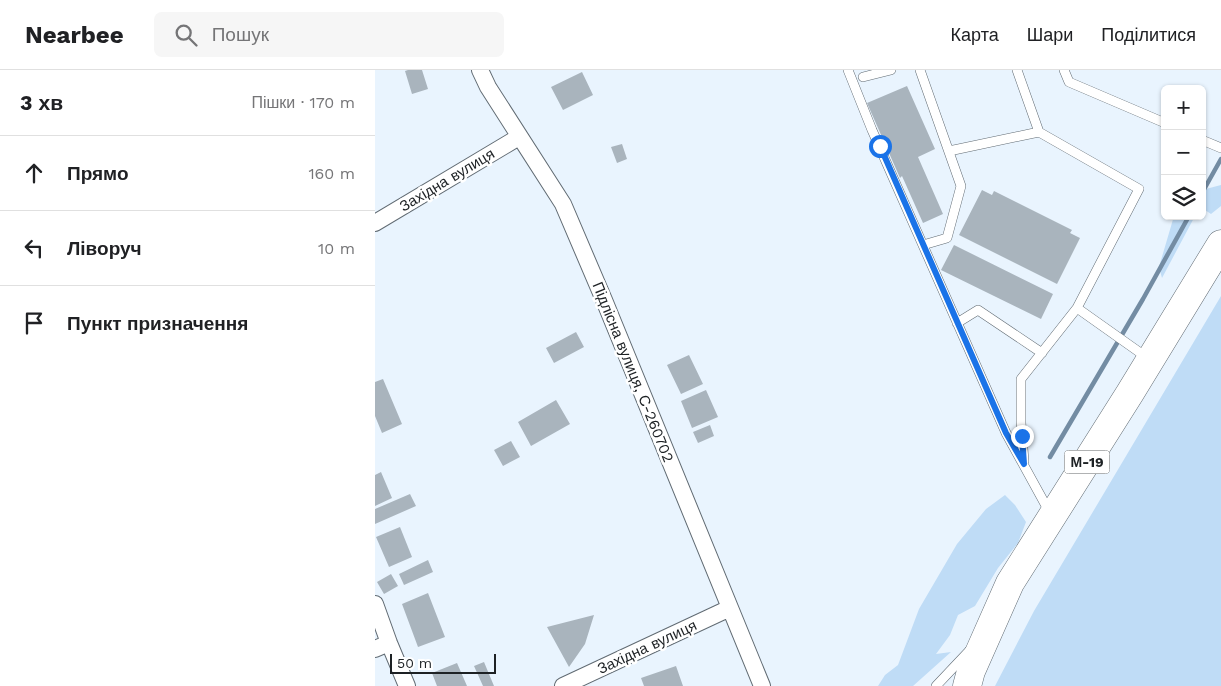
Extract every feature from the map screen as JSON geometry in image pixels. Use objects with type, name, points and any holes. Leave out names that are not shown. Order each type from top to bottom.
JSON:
[{"type":"highway","name":"М-19","points":[[967,686],[971,671],[1010,583],[1053,518],[1144,355],[1221,244]]},
{"type":"street","name":"Підлісна вулиця, С-260702","points":[[480,70],[488,88],[563,204],[612,318],[762,686]]},
{"type":"street","name":"Західна вулиця","points":[[375,223],[519,137]]},
{"type":"street","points":[[375,604],[382,646],[407,686]]},
{"type":"street","name":"Західна вулиця","points":[[563,686],[730,608]]},
{"type":"lane","points":[[848,70],[1006,433],[1053,518]]},
{"type":"lane","points":[[863,77],[891,70]]},
{"type":"lane","points":[[920,70],[961,186],[947,238],[923,245]]},
{"type":"lane","points":[[1017,70],[1039,132],[1139,189],[1077,308],[1021,379],[1021,423],[1024,464]]},
{"type":"lane","points":[[1064,70],[1069,82],[1161,121]]},
{"type":"lane","points":[[949,151],[1039,132]]},
{"type":"lane","points":[[1206,142],[1218,147]]},
{"type":"lane","points":[[1077,308],[1144,355]]},
{"type":"lane","points":[[957,322],[978,310],[1042,353]]},
{"type":"lane","points":[[936,686],[987,635]]},
{"type":"shaded area","points":[[1221,185],[1221,206],[1211,214],[1206,211],[1206,189]]},
{"type":"shaded area","points":[[1173,220],[1193,220],[1162,278],[1159,267]]},
{"type":"shaded area","points":[[1221,296],[1221,686],[995,686],[1034,611]]},
{"type":"shaded area","points":[[1005,495],[1015,505],[1026,522],[1018,543],[998,568],[975,606],[958,615],[950,635],[936,654],[951,652],[913,686],[878,686],[885,675],[898,665],[919,609],[957,544],[986,509]]},
{"type":"building","points":[[422,70],[428,89],[412,94],[405,71]]},
{"type":"building","points":[[582,72],[593,95],[563,110],[551,87]]},
{"type":"building","points":[[907,86],[935,149],[918,157],[943,214],[923,223],[902,176],[900,178],[867,103]]},
{"type":"building","points":[[622,144],[627,159],[617,163],[611,147]]},
{"type":"building","points":[[982,190],[992,195],[994,191],[1072,230],[1070,233],[1080,238],[1057,284],[959,235]]},
{"type":"building","points":[[954,245],[1053,294],[1041,319],[941,270]]},
{"type":"building","points":[[576,332],[584,347],[554,363],[546,348]]},
{"type":"building","points":[[689,355],[703,384],[681,394],[667,365]]},
{"type":"building","points":[[383,379],[402,424],[382,433],[375,416],[375,382]]},
{"type":"building","points":[[706,390],[718,417],[692,428],[681,401]]},
{"type":"building","points":[[556,400],[570,424],[531,446],[518,422]]},
{"type":"building","points":[[710,425],[714,436],[698,443],[693,432]]},
{"type":"building","points":[[511,441],[520,457],[503,466],[494,450]]},
{"type":"building","points":[[381,472],[392,498],[375,506],[375,475]]},
{"type":"building","points":[[410,494],[416,506],[375,524],[375,509]]},
{"type":"building","points":[[400,527],[412,557],[389,567],[376,537]]},
{"type":"building","points":[[428,560],[433,572],[404,585],[399,574]]},
{"type":"building","points":[[391,574],[398,586],[384,594],[377,582]]},
{"type":"building","points":[[428,593],[445,637],[418,647],[402,604]]},
{"type":"building","points":[[594,615],[585,644],[569,667],[547,627]]},
{"type":"building","points":[[484,662],[494,686],[483,686],[474,666]]},
{"type":"building","points":[[457,663],[467,686],[437,686],[432,673]]},
{"type":"building","points":[[676,666],[683,686],[644,686],[641,678]]},
{"type":"waterway","points":[[1206,186],[1221,159]]},
{"type":"waterway","points":[[1050,457],[1143,299],[1187,220]]},
{"type":"route","points":[[880,146],[1006,433],[1024,464],[1022,436]]}]
